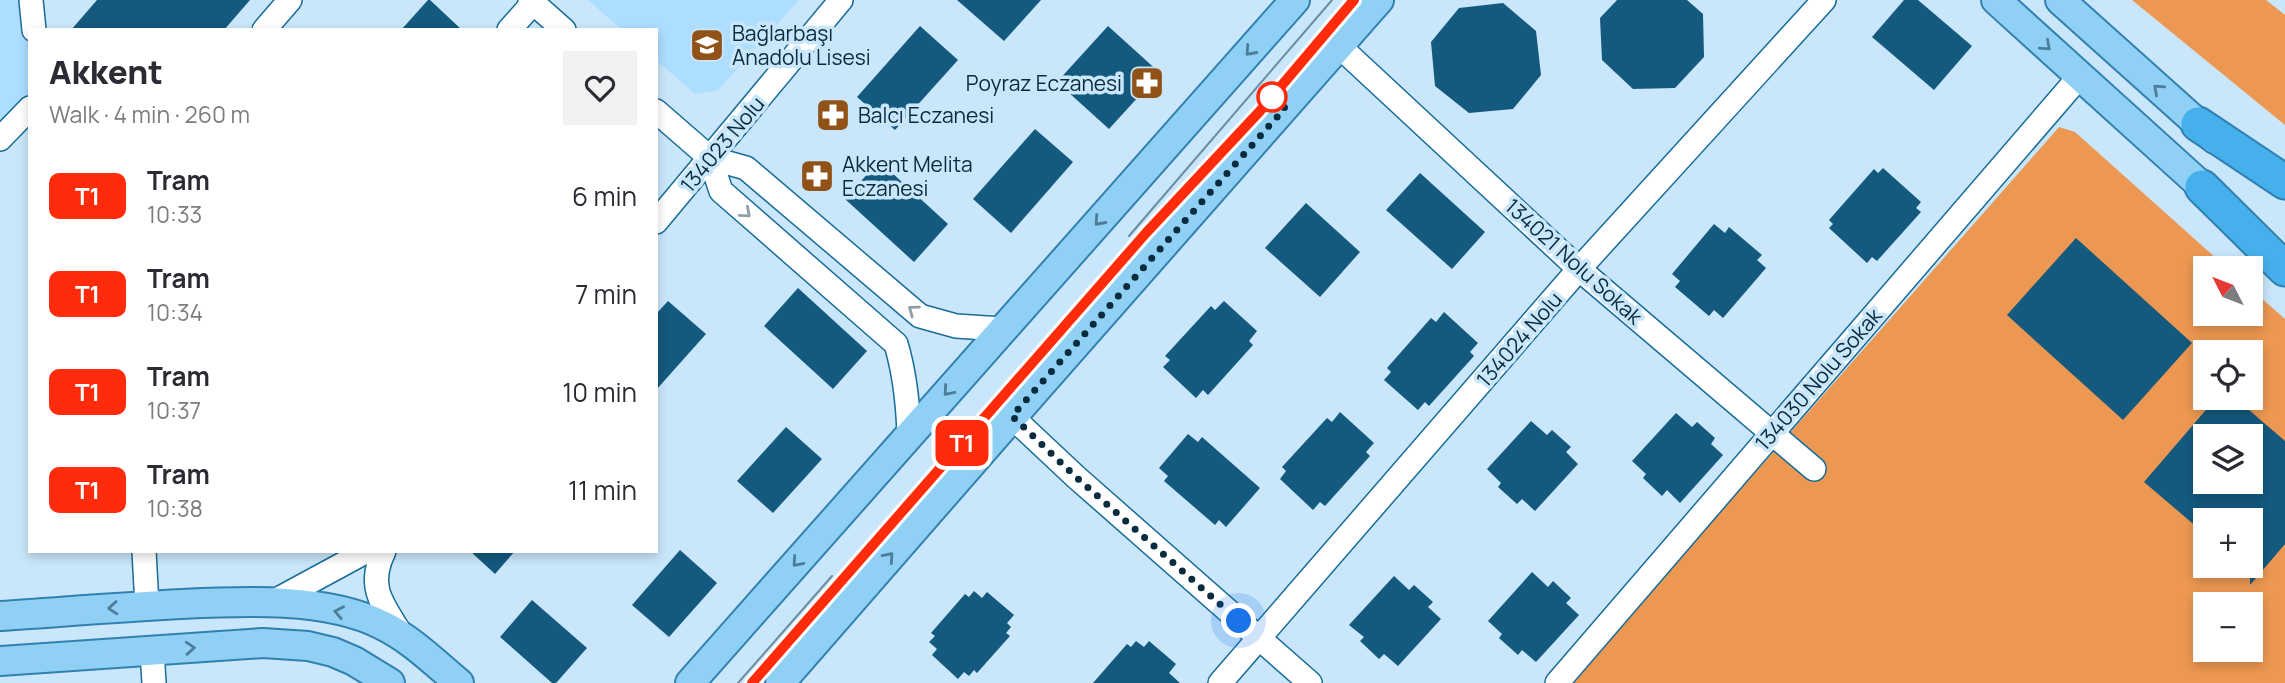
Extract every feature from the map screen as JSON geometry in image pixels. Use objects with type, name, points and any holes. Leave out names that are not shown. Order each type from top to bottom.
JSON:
[{"type":"highway","points":[[2198,124],[2285,182]]},
{"type":"highway","points":[[2203,187],[2285,269]]},
{"type":"main road","points":[[780,683],[1379,0]]},
{"type":"main road","points":[[1996,0],[2203,187],[2285,257]]},
{"type":"main road","points":[[2060,0],[2198,124],[2285,197]]},
{"type":"main road","points":[[690,683],[1291,1]]},
{"type":"main road","points":[[0,616],[250,601],[305,605],[360,616],[402,636],[459,683]]},
{"type":"main road","points":[[0,661],[263,643],[308,646],[333,652],[390,683]]},
{"type":"street","points":[[32,0],[34,28]]},
{"type":"street","points":[[266,28],[290,0]]},
{"type":"street","name":"134023 Nolu","points":[[658,220],[841,0]]},
{"type":"street","name":"134024 Nolu","points":[[1220,683],[1579,269],[1824,0]]},
{"type":"street","points":[[511,28],[531,1],[562,28]]},
{"type":"street","name":"134021 Nolu Sokak","points":[[1339,46],[1579,269],[1814,469]]},
{"type":"street","name":"134030 Nolu Sokak","points":[[1557,683],[2080,76]]},
{"type":"street","points":[[0,139],[28,110]]},
{"type":"street","points":[[658,113],[710,158],[746,168],[920,316],[956,326],[1002,329]]},
{"type":"street","points":[[710,158],[721,191],[896,344],[908,395],[909,435]]},
{"type":"street","points":[[1012,416],[1310,683]]},
{"type":"street","points":[[144,553],[147,606]]},
{"type":"street","points":[[271,603],[363,553]]},
{"type":"street","points":[[383,553],[374,570],[376,587],[402,636]]},
{"type":"street","points":[[152,650],[154,683]]},
{"type":"shaded area","points":[[0,0],[27,0],[28,102],[0,133]]},
{"type":"shaded area","name":"Bağlarbaşı Anadolu Lisesi","points":[[588,0],[799,0],[718,90],[695,94],[658,62],[658,28],[620,28]]},
{"type":"shaded area","points":[[2132,0],[2266,0],[2285,15],[2285,125]]},
{"type":"shaded area","points":[[2059,127],[2075,132],[2214,256],[2193,256],[2193,326],[2263,326],[2263,300],[2285,319],[2285,683],[1570,683]]},
{"type":"building","points":[[97,0],[250,0],[226,28],[73,28]]},
{"type":"building","points":[[430,0],[460,28],[403,28]]},
{"type":"building","points":[[957,0],[1041,0],[1004,41]]},
{"type":"building","points":[[1617,0],[1687,0],[1703,14],[1704,57],[1675,88],[1633,89],[1602,60],[1600,18]]},
{"type":"building","points":[[1904,0],[1918,0],[1972,46],[1934,90],[1872,37]]},
{"type":"building","points":[[1503,3],[1536,31],[1541,75],[1513,109],[1469,113],[1435,86],[1431,42],[1459,8]]},
{"type":"building","points":[[920,26],[958,60],[895,130],[857,97]]},
{"type":"building","points":[[1108,26],[1160,73],[1109,129],[1057,82]]},
{"type":"building","points":[[1035,129],[1073,162],[1011,233],[973,199]]},
{"type":"building","points":[[879,161],[948,224],[914,262],[845,199]]},
{"type":"building","points":[[1883,168],[1921,202],[1916,208],[1921,212],[1877,261],[1872,257],[1867,263],[1829,228],[1833,224],[1829,220],[1874,169],[1878,173]]},
{"type":"building","points":[[1420,173],[1485,232],[1452,269],[1386,210]]},
{"type":"building","points":[[1306,203],[1360,252],[1320,297],[1265,248]]},
{"type":"building","points":[[1714,224],[1725,233],[1729,227],[1762,255],[1757,260],[1766,268],[1723,318],[1714,310],[1709,316],[1675,287],[1680,281],[1672,274]]},
{"type":"building","points":[[2076,238],[2192,343],[2123,420],[2007,315]]},
{"type":"building","points":[[798,288],[867,351],[833,389],[764,326]]},
{"type":"building","points":[[668,301],[706,334],[658,388],[658,312]]},
{"type":"building","points":[[1224,301],[1257,331],[1249,341],[1253,345],[1208,395],[1203,390],[1196,398],[1163,367],[1170,360],[1165,356],[1211,306],[1215,310]]},
{"type":"building","points":[[1444,312],[1478,343],[1470,352],[1474,356],[1429,406],[1425,402],[1418,410],[1384,380],[1391,372],[1387,368],[1431,318],[1436,322]]},
{"type":"building","points":[[2206,410],[2249,410],[2285,441],[2285,544],[2263,570],[2263,508],[2193,508],[2193,524],[2144,482],[2193,425],[2193,494],[2263,494],[2263,424],[2194,424]]},
{"type":"building","points":[[1340,412],[1374,443],[1366,452],[1370,456],[1325,506],[1320,502],[1313,510],[1280,479],[1286,471],[1282,467],[1327,418],[1332,422]]},
{"type":"building","points":[[1676,413],[1692,427],[1697,422],[1715,438],[1711,444],[1723,455],[1680,503],[1667,490],[1662,496],[1643,478],[1646,474],[1632,461]]},
{"type":"building","points":[[1531,421],[1547,435],[1552,430],[1571,447],[1566,452],[1578,464],[1535,511],[1522,499],[1517,504],[1498,487],[1501,483],[1487,469]]},
{"type":"building","points":[[786,427],[822,459],[773,513],[737,481]]},
{"type":"building","points":[[1188,434],[1198,442],[1202,437],[1260,488],[1226,527],[1219,520],[1215,525],[1164,481],[1168,476],[1159,468]]},
{"type":"building","points":[[680,550],[717,583],[669,637],[632,605]]},
{"type":"building","points":[[472,553],[513,553],[495,574]]},
{"type":"building","points":[[1532,572],[1548,587],[1553,581],[1571,598],[1566,603],[1579,615],[1536,662],[1522,650],[1518,655],[1499,638],[1502,634],[1488,621]]},
{"type":"building","points":[[1394,576],[1409,590],[1414,585],[1433,602],[1428,607],[1441,619],[1398,666],[1384,654],[1379,659],[1360,641],[1364,637],[1349,625]]},
{"type":"building","points":[[974,591],[982,598],[987,592],[1014,615],[1007,623],[1011,627],[1006,633],[1010,636],[977,673],[974,670],[969,676],[964,672],[958,679],[932,655],[937,649],[929,642],[935,636],[931,633],[965,594],[969,597]]},
{"type":"building","points":[[532,600],[587,648],[556,683],[552,683],[500,637]]},
{"type":"building","points":[[1136,641],[1144,647],[1149,641],[1176,664],[1169,673],[1180,683],[1093,683],[1127,644],[1131,647]]},
{"type":"tram line","points":[[1129,236],[1332,0]]},
{"type":"tram line","points":[[752,683],[1145,233],[1279,90],[1354,0]]},
{"type":"tram line","name":"T1","points":[[752,683],[1146,233],[1260,111],[1354,0]]},
{"type":"tram line","points":[[738,683],[832,576]]},
{"type":"place","name":"Bağlarbaşı Anadolu Lisesi","points":[[707,45]]},
{"type":"place","name":"Poyraz Eczanesi","points":[[1147,83]]},
{"type":"place","name":"Balcı Eczanesi","points":[[833,115]]},
{"type":"place","name":"Akkent Melita Eczanesi","points":[[817,176]]},
{"type":"route","points":[[1239,621],[1076,477],[1012,416],[1285,108],[1272,97]]}]
